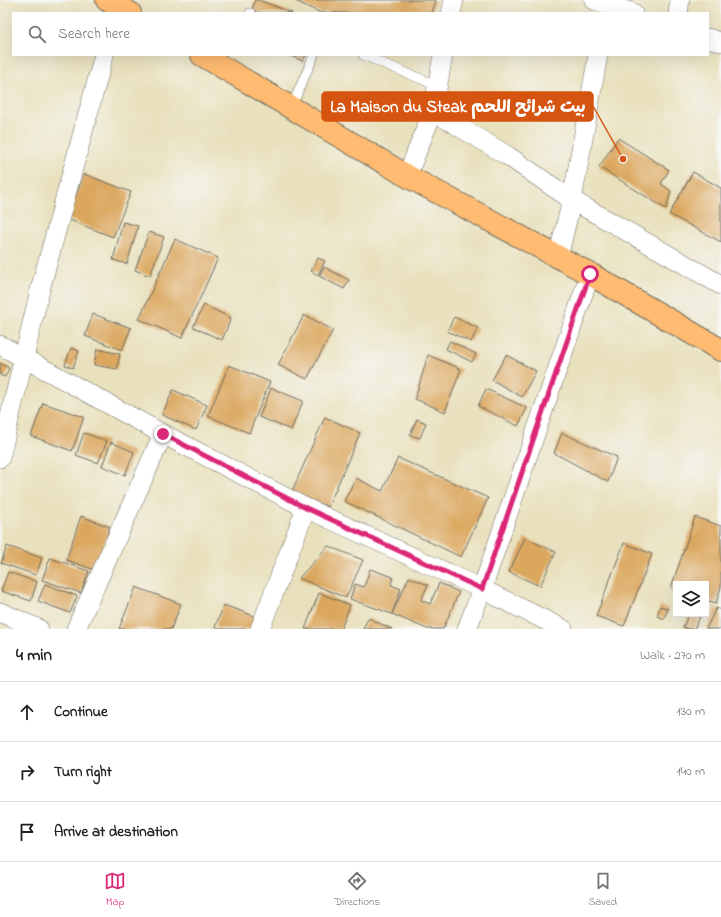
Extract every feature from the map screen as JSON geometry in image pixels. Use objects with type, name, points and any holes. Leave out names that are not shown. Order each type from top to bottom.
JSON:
[{"type":"highway","points":[[204,56],[407,176],[590,274],[721,350]]},
{"type":"street","points":[[451,12],[454,0]]},
{"type":"street","points":[[678,12],[680,0]]},
{"type":"street","points":[[602,6],[629,12]]},
{"type":"street","points":[[709,38],[721,42]]},
{"type":"street","points":[[0,458],[40,290],[104,56]]},
{"type":"street","points":[[407,176],[433,111],[443,56]]},
{"type":"street","points":[[558,257],[572,200],[598,56]]},
{"type":"street","points":[[433,111],[508,156],[572,200],[721,285]]},
{"type":"street","points":[[467,629],[590,274]]},
{"type":"street","points":[[0,345],[163,434],[306,508],[482,589],[562,629]]},
{"type":"street","points":[[76,629],[163,434]]},
{"type":"street","points":[[260,629],[306,508]]},
{"type":"street","points":[[0,612],[39,629]]},
{"type":"lane","points":[[292,108],[314,56]]},
{"type":"lane","points":[[365,56],[438,86]]},
{"type":"building","points":[[255,0],[259,0],[289,12],[251,12]]},
{"type":"building","points":[[293,0],[436,0],[432,12],[319,12]]},
{"type":"building","points":[[290,56],[306,56],[303,61]]},
{"type":"building","points":[[618,138],[669,170],[661,184],[671,191],[666,209],[599,167]]},
{"type":"building","points":[[693,172],[721,188],[721,242],[669,214]]},
{"type":"building","points":[[84,174],[131,192],[113,237],[67,219]]},
{"type":"building","points":[[123,222],[138,226],[127,264],[113,260]]},
{"type":"building","points":[[149,232],[164,237],[150,276],[135,270]]},
{"type":"building","points":[[175,239],[218,258],[182,338],[139,319]]},
{"type":"building","points":[[318,258],[325,261],[318,275],[311,271]]},
{"type":"building","points":[[324,267],[349,280],[344,289],[319,276]]},
{"type":"building","points":[[204,305],[231,318],[222,340],[193,327]]},
{"type":"building","points":[[93,314],[131,328],[122,350],[85,336]]},
{"type":"building","points":[[304,315],[333,330],[307,379],[278,365]]},
{"type":"building","points":[[454,317],[478,328],[471,342],[447,331]]},
{"type":"building","points":[[450,341],[476,354],[472,362],[446,349]]},
{"type":"building","points":[[71,348],[79,351],[73,368],[65,365]]},
{"type":"building","points":[[97,349],[120,354],[117,369],[94,365]]},
{"type":"building","points":[[428,355],[461,369],[445,412],[415,399]]},
{"type":"building","points":[[506,355],[536,371],[522,397],[492,380]]},
{"type":"building","points":[[0,363],[9,368],[5,377],[0,375]]},
{"type":"building","points":[[229,365],[270,382],[249,433],[208,416]]},
{"type":"building","points":[[271,388],[303,401],[291,430],[259,417]]},
{"type":"building","points":[[486,389],[527,408],[518,426],[478,406]]},
{"type":"building","points":[[173,390],[207,405],[196,430],[162,415]]},
{"type":"building","points":[[43,403],[84,417],[72,451],[31,436]]},
{"type":"building","points":[[325,417],[360,433],[328,507],[292,491]]},
{"type":"building","points":[[417,419],[426,423],[420,438],[410,435]]},
{"type":"building","points":[[84,433],[107,441],[98,463],[76,455]]},
{"type":"building","points":[[562,433],[617,457],[608,482],[554,453]]},
{"type":"building","points":[[111,442],[134,452],[125,475],[102,466]]},
{"type":"building","points":[[398,458],[488,498],[461,557],[344,501],[356,478],[382,491]]},
{"type":"building","points":[[81,516],[110,527],[95,570],[66,560]]},
{"type":"building","points":[[695,517],[721,526],[721,587],[716,603],[709,601],[709,581],[673,581]]},
{"type":"building","points":[[525,538],[556,552],[540,586],[509,572]]},
{"type":"building","points":[[624,543],[652,554],[624,626],[596,616]]},
{"type":"building","points":[[7,546],[42,558],[36,575],[1,563]]},
{"type":"building","points":[[328,546],[363,560],[346,598],[299,578]]},
{"type":"building","points":[[50,558],[89,571],[81,593],[42,580]]},
{"type":"building","points":[[370,569],[393,577],[391,585],[401,589],[392,614],[350,599],[355,584],[364,587]]},
{"type":"building","points":[[8,572],[37,582],[31,601],[1,591]]},
{"type":"building","points":[[409,577],[428,585],[421,600],[430,604],[439,583],[459,592],[443,629],[427,629],[392,614]]},
{"type":"building","points":[[45,584],[77,596],[70,613],[38,601]]},
{"type":"building","points":[[136,587],[181,604],[171,629],[119,629]]},
{"type":"building","points":[[319,593],[350,605],[341,629],[305,629]]},
{"type":"building","points":[[224,605],[260,618],[256,629],[219,629],[215,627]]},
{"type":"building","points":[[660,606],[668,609],[664,619],[657,616]]},
{"type":"building","points":[[716,608],[721,610],[721,629],[706,629]]},
{"type":"building","points":[[688,617],[700,617],[694,629],[683,627]]},
{"type":"building","points":[[368,618],[392,629],[363,629]]},
{"type":"place","name":"La Maison du Steak بيت شرائح اللحم","points":[[623,159]]},
{"type":"route","points":[[163,434],[306,508],[482,589],[590,274]]}]
